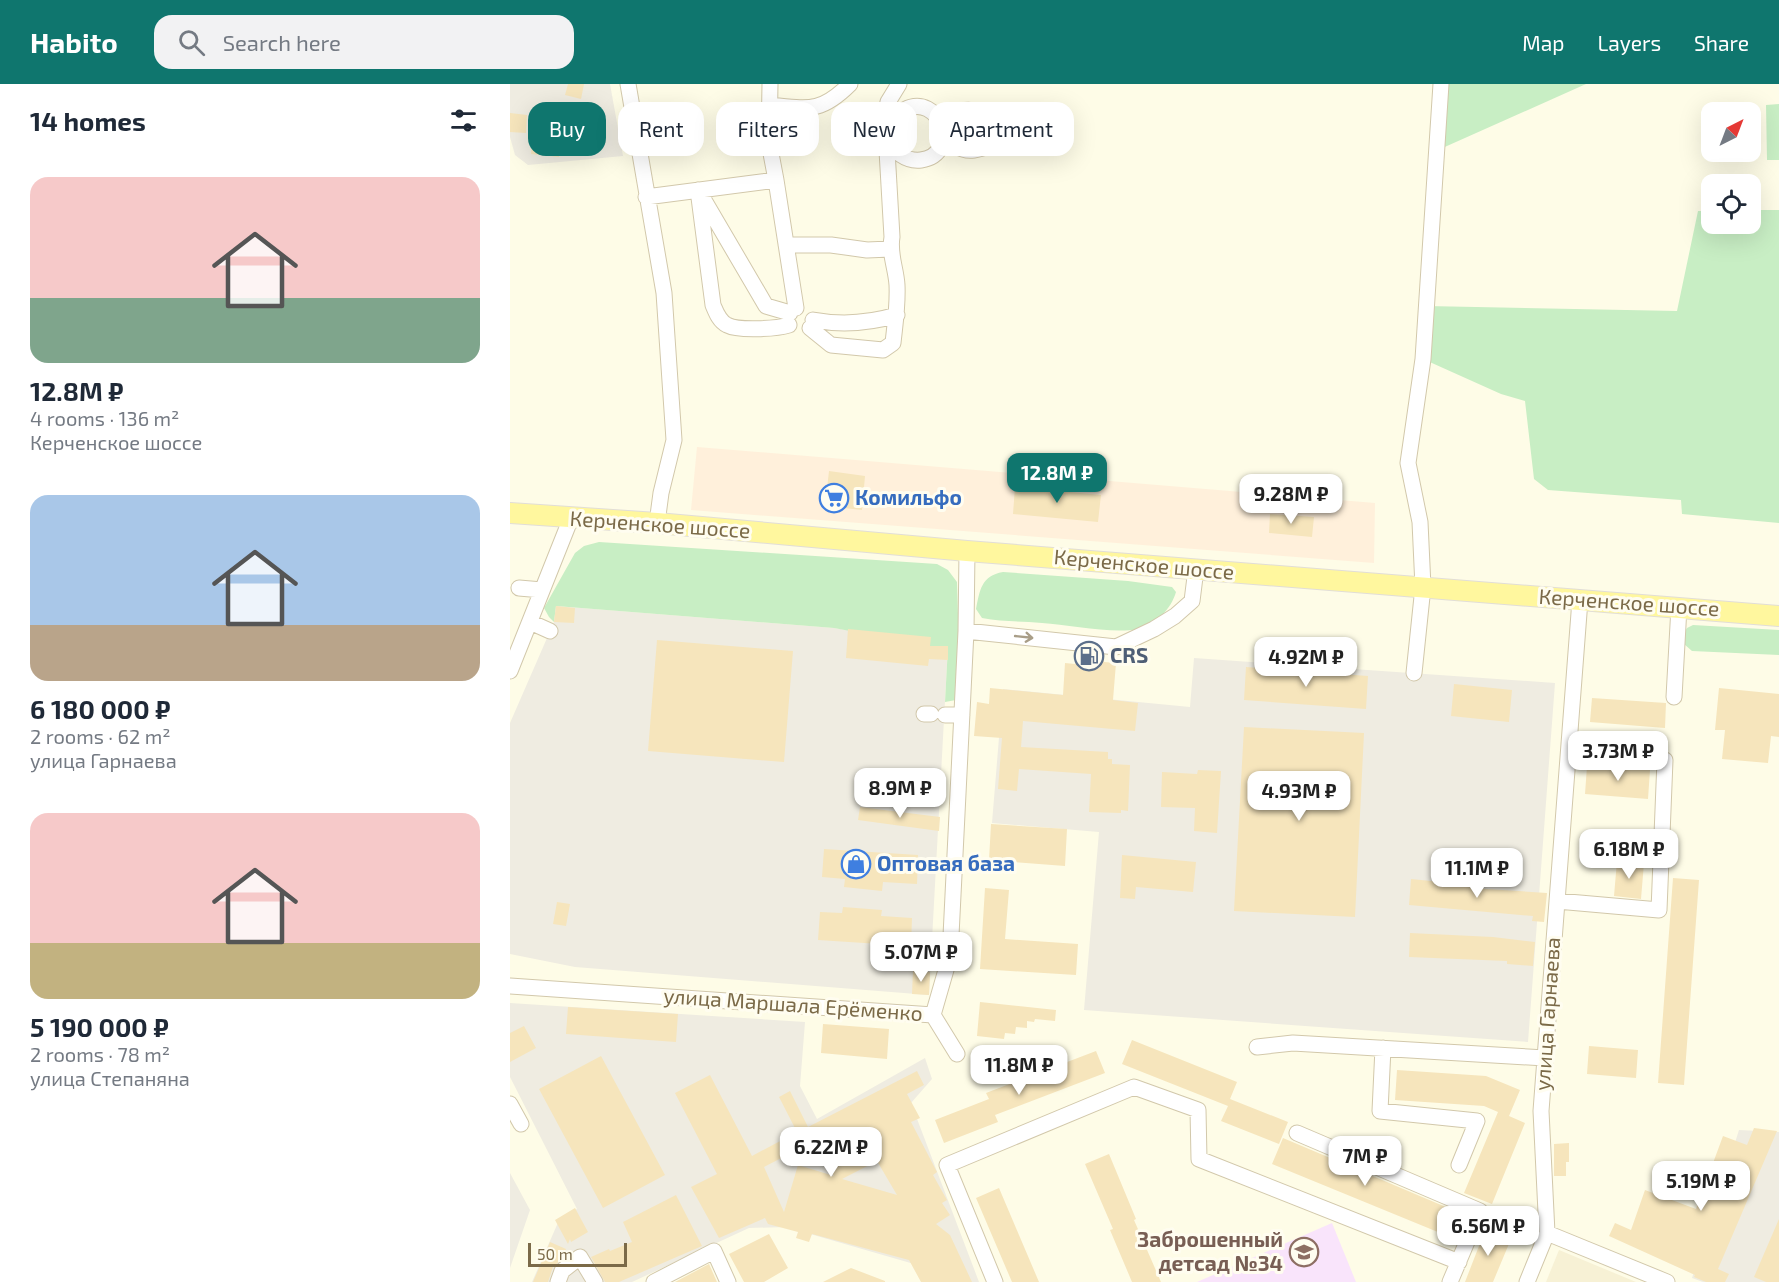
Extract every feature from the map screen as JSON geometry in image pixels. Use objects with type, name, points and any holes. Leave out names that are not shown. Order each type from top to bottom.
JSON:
[{"type":"main road","name":"Керченское шоссе","points":[[510,513],[657,523],[967,551],[1779,616]]},
{"type":"street","points":[[628,84],[664,293],[674,440],[661,493],[657,523]]},
{"type":"street","points":[[770,84],[770,102]]},
{"type":"street","points":[[819,106],[824,105],[850,84]]},
{"type":"street","points":[[888,102],[899,84]]},
{"type":"street","points":[[1414,673],[1423,587],[1420,522],[1407,463],[1423,359],[1441,84]]},
{"type":"street","points":[[913,107],[930,110],[943,129],[938,150],[923,160],[906,158],[886,135],[897,115],[913,107]]},
{"type":"street","points":[[771,156],[786,245],[792,315],[799,332],[812,324],[853,322],[897,315]]},
{"type":"street","points":[[698,190],[713,305],[721,320],[728,326],[765,329],[808,309],[812,324],[831,345],[883,350],[893,343],[897,315],[897,282],[890,249],[892,237],[887,156]]},
{"type":"street","points":[[646,197],[776,180]]},
{"type":"street","points":[[698,190],[766,306],[792,315]]},
{"type":"street","points":[[786,245],[831,245],[867,250],[890,249]]},
{"type":"street","points":[[510,671],[571,518]]},
{"type":"street","name":"улица Маршала Ерёменко","points":[[510,986],[933,1015],[950,957],[966,631],[967,551]]},
{"type":"street","points":[[966,631],[1116,647],[1154,629],[1175,616],[1192,601],[1196,569]]},
{"type":"street","points":[[519,588],[542,590]]},
{"type":"street","name":"улица Гарнаева","points":[[1527,1282],[1546,1233],[1541,1111],[1580,600]]},
{"type":"street","points":[[1674,697],[1679,607]]},
{"type":"street","points":[[530,622],[550,631]]},
{"type":"street","points":[[933,715],[962,715]]},
{"type":"street","points":[[1557,901],[1659,910],[1665,760]]},
{"type":"street","points":[[933,1015],[957,1054]]},
{"type":"street","points":[[1257,1047],[1293,1043],[1545,1058]]},
{"type":"street","points":[[1383,1048],[1380,1111],[1477,1121],[1459,1165]]},
{"type":"street","points":[[995,1282],[947,1165],[1134,1087],[1198,1110],[1199,1159],[1459,1262]]},
{"type":"street","points":[[510,1104],[521,1124]]},
{"type":"street","points":[[1297,1132],[1480,1211],[1450,1282]]},
{"type":"street","points":[[1546,1233],[1666,1282]]},
{"type":"street","points":[[654,1282],[714,1251],[728,1282]]},
{"type":"street","points":[[558,1282],[562,1270],[580,1257],[595,1282]]},
{"type":"shaded area","points":[[510,84],[610,84],[618,128],[618,156],[623,156],[528,165],[515,155],[510,137]]},
{"type":"shaded area","points":[[697,447],[1375,503],[1374,563],[691,510]]},
{"type":"shaded area","points":[[556,606],[834,628],[948,646],[929,995],[575,967],[510,954],[510,723],[554,622]]},
{"type":"shaded area","points":[[1194,658],[1555,683],[1528,1042],[1084,1010],[1099,832],[992,823],[1003,689],[1190,707]]},
{"type":"shaded area","points":[[510,1003],[805,1022],[800,1086],[817,1119],[925,1058],[932,1079],[911,1103],[979,1282],[922,1282],[914,1264],[786,1227],[749,1228],[632,1282],[532,1282],[560,1218],[577,1209],[510,1077]]},
{"type":"shaded area","points":[[1739,1130],[1779,1132],[1779,1282],[1703,1282],[1692,1278]]},
{"type":"shaded area","points":[[510,1173],[530,1210],[510,1268]]},
{"type":"shaded area","name":"Заброшенный детсад №34","points":[[1332,1223],[1356,1282],[1197,1282]]},
{"type":"shaded area","points":[[1559,1250],[1636,1282],[1546,1282]]},
{"type":"green space","points":[[1441,84],[1586,84],[1438,150]]},
{"type":"green space","points":[[1779,104],[1779,160],[1767,160],[1766,105]]},
{"type":"green space","points":[[1761,210],[1779,210],[1779,523],[1682,514],[1681,500],[1548,490],[1534,479],[1525,401],[1501,394],[1423,359],[1426,306],[1677,311],[1698,211],[1701,211],[1701,234],[1761,234]]},
{"type":"green space","points":[[599,542],[937,564],[948,570],[957,582],[959,646],[956,700],[945,702],[948,646],[930,646],[834,628],[556,606],[554,622],[544,608],[575,553],[584,546]]},
{"type":"green space","points":[[1003,572],[1128,581],[1172,587],[1176,592],[1157,620],[1138,629],[1104,630],[982,618],[976,609],[983,585],[990,577]]},
{"type":"green space","points":[[1693,625],[1779,630],[1779,655],[1692,651],[1684,644],[1683,635],[1687,628]]},
{"type":"building","points":[[568,84],[584,84],[581,99],[565,95]]},
{"type":"building","points":[[510,113],[527,115],[526,133],[510,132]]},
{"type":"building","points":[[829,471],[865,476],[862,510],[825,506]]},
{"type":"building","points":[[1015,487],[1101,495],[1098,522],[1013,514]]},
{"type":"building","points":[[1270,514],[1314,517],[1312,537],[1269,533]]},
{"type":"building","points":[[556,606],[575,608],[574,623],[554,622]]},
{"type":"building","points":[[848,629],[931,637],[930,646],[948,646],[948,660],[929,659],[928,666],[846,658]]},
{"type":"building","points":[[657,640],[793,651],[784,762],[648,751]]},
{"type":"building","points":[[1076,653],[1104,656],[1104,662],[1116,663],[1113,700],[1138,703],[1135,731],[1023,721],[1021,747],[1108,752],[1108,759],[1112,759],[1112,764],[1130,765],[1128,811],[1121,810],[1121,813],[1089,812],[1091,774],[1019,769],[1017,791],[998,789],[1002,738],[974,736],[977,702],[989,704],[990,688],[1063,695],[1065,663],[1075,664]]},
{"type":"building","points":[[1246,667],[1368,676],[1366,709],[1244,700]]},
{"type":"building","points":[[1454,684],[1512,690],[1509,722],[1451,716]]},
{"type":"building","points":[[1719,688],[1779,694],[1779,737],[1771,736],[1768,763],[1722,759],[1725,730],[1715,730]]},
{"type":"building","points":[[1592,698],[1666,703],[1665,728],[1590,722]]},
{"type":"building","points":[[1244,727],[1364,733],[1355,917],[1234,911]]},
{"type":"building","points":[[1587,766],[1650,770],[1648,799],[1585,794]]},
{"type":"building","points":[[1198,770],[1221,771],[1217,833],[1194,831],[1195,808],[1161,807],[1162,772],[1197,774]]},
{"type":"building","points":[[860,807],[940,817],[939,831],[858,820]]},
{"type":"building","points":[[991,824],[1067,829],[1065,866],[989,860]]},
{"type":"building","points":[[824,849],[918,855],[917,884],[883,882],[882,891],[844,887],[845,879],[822,877]]},
{"type":"building","points":[[1122,855],[1196,862],[1193,892],[1136,887],[1135,899],[1120,898]]},
{"type":"building","points":[[1617,861],[1644,863],[1641,899],[1614,896]]},
{"type":"building","points":[[1673,878],[1699,880],[1684,1085],[1658,1083]]},
{"type":"building","points":[[1411,879],[1471,885],[1471,888],[1547,893],[1544,922],[1532,921],[1533,916],[1409,905]]},
{"type":"building","points":[[985,888],[1009,890],[1005,939],[1078,944],[1076,975],[980,969]]},
{"type":"building","points":[[557,902],[570,904],[566,926],[553,924]]},
{"type":"building","points":[[843,907],[882,910],[881,916],[912,918],[911,946],[818,940],[820,912],[842,913]]},
{"type":"building","points":[[1410,933],[1493,937],[1535,942],[1533,966],[1507,964],[1507,961],[1409,957]]},
{"type":"building","points":[[913,971],[930,972],[929,995],[912,994]]},
{"type":"building","points":[[980,1002],[1056,1010],[1055,1021],[1035,1019],[1034,1022],[1027,1021],[1027,1028],[1016,1027],[1015,1034],[1005,1033],[1004,1039],[977,1036]]},
{"type":"building","points":[[568,1007],[678,1014],[676,1042],[566,1034]]},
{"type":"building","points":[[823,1024],[889,1029],[887,1059],[821,1053]]},
{"type":"building","points":[[524,1026],[536,1048],[510,1062],[510,1033]]},
{"type":"building","points":[[1132,1040],[1237,1082],[1230,1099],[1288,1122],[1279,1144],[1221,1121],[1228,1106],[1122,1064]]},
{"type":"building","points":[[1589,1046],[1638,1050],[1636,1078],[1587,1074]]},
{"type":"building","points":[[1096,1051],[1105,1073],[995,1115],[998,1122],[944,1143],[935,1120],[989,1099],[986,1093]]},
{"type":"building","points":[[601,1056],[665,1175],[603,1208],[539,1089]]},
{"type":"building","points":[[1397,1070],[1486,1076],[1520,1090],[1509,1116],[1525,1123],[1492,1204],[1464,1193],[1498,1112],[1484,1106],[1395,1100]]},
{"type":"building","points":[[917,1071],[924,1085],[907,1094],[920,1118],[911,1122],[937,1172],[933,1175],[947,1200],[942,1203],[950,1215],[936,1224],[950,1235],[972,1282],[921,1282],[909,1260],[812,1234],[809,1242],[796,1238],[798,1232],[768,1224],[765,1218],[719,1238],[691,1187],[717,1174],[675,1093],[710,1075],[752,1156],[797,1132],[779,1097],[790,1091],[808,1127]],"holes":[[[812,1142],[834,1176],[798,1165],[784,1212],[764,1167]],[[877,1161],[897,1195],[842,1179]]]},
{"type":"building","points":[[1754,1128],[1777,1131],[1718,1269],[1729,1274],[1725,1282],[1706,1282],[1609,1236],[1615,1223],[1631,1230],[1645,1190],[1696,1209],[1723,1136],[1747,1145]]},
{"type":"building","points":[[1283,1138],[1460,1213],[1450,1237],[1272,1164]]},
{"type":"building","points":[[1569,1143],[1566,1176],[1554,1176],[1554,1144]]},
{"type":"building","points":[[1109,1154],[1161,1282],[1132,1282],[1110,1230],[1113,1229],[1085,1164]]},
{"type":"building","points":[[999,1188],[1039,1282],[1012,1282],[976,1198]]},
{"type":"building","points":[[676,1195],[702,1246],[619,1282],[605,1282],[591,1257],[632,1242],[623,1222]]},
{"type":"building","points":[[575,1208],[588,1232],[571,1242],[570,1239],[568,1244],[555,1220]]},
{"type":"building","points":[[1779,1219],[1779,1282],[1766,1282],[1754,1277]]},
{"type":"building","points":[[1486,1228],[1511,1239],[1493,1282],[1465,1282]]},
{"type":"building","points":[[769,1234],[788,1268],[764,1282],[744,1282],[729,1254]]},
{"type":"building","points":[[550,1242],[566,1249],[562,1259],[553,1267],[548,1282],[533,1282]]},
{"type":"building","points":[[709,1264],[717,1282],[675,1282]]},
{"type":"building","points":[[851,1268],[885,1281],[885,1282],[823,1282]]},
{"type":"place","name":"Комильфо","points":[[834,498]]},
{"type":"place","name":"CRS","points":[[1089,656]]},
{"type":"place","name":"Оптовая база","points":[[856,864]]},
{"type":"place","name":"Заброшенный детсад №34","points":[[1304,1252]]}]
